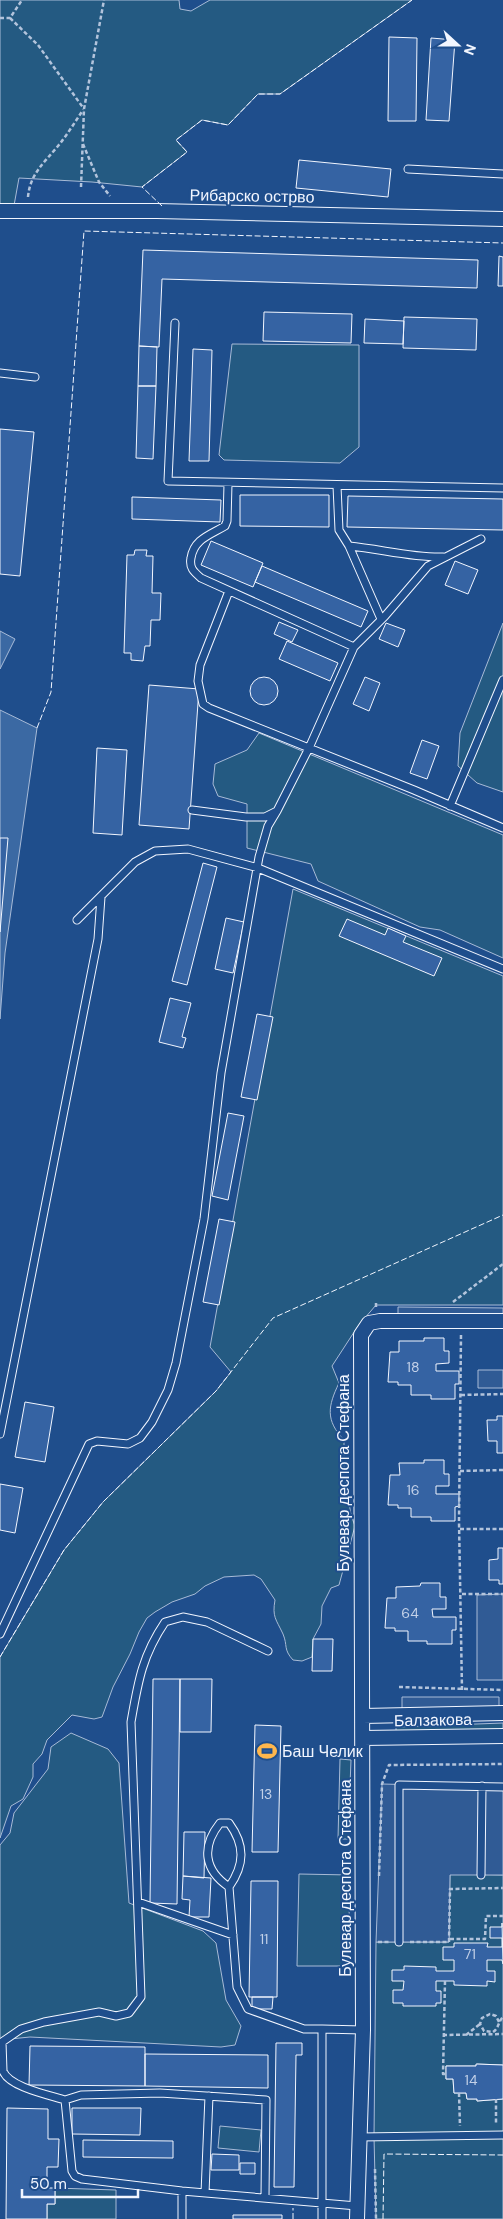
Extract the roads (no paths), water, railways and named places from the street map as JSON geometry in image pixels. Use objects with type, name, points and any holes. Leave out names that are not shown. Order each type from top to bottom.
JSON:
[{"type":"street","name":"Рибарско острво","points":[[0,211],[503,219]]},
{"type":"street","name":"Булевар деспота Стефана","points":[[357,2212],[364,2030],[360,1344],[364,1328],[369,1323],[380,1321],[503,1321]]},
{"type":"street","name":"Балзакова","points":[[363,1716],[503,1713]]},
{"type":"street","name":"Балзакова","points":[[363,1738],[503,1736]]},
{"type":"lane","points":[[408,169],[503,174]]},
{"type":"lane","points":[[175,323],[168,482],[503,488]]},
{"type":"lane","points":[[0,373],[35,377]]},
{"type":"lane","points":[[228,484],[228,521],[225,526],[197,542],[192,548],[190,563],[193,571],[201,578],[354,647]]},
{"type":"lane","points":[[337,486],[339,530],[349,546],[381,619]]},
{"type":"lane","points":[[0,1634],[88,1444],[97,1441],[128,1444],[140,1438],[152,1422],[168,1390],[176,1363],[204,1219],[221,1073],[263,841],[309,748],[354,647],[428,566],[481,539]]},
{"type":"lane","points":[[349,546],[394,551],[424,558],[443,557]]},
{"type":"lane","points":[[229,591],[200,666],[198,682],[203,704],[503,828]]},
{"type":"lane","points":[[450,806],[503,680]]},
{"type":"lane","points":[[192,810],[246,817],[265,817],[277,811]]},
{"type":"lane","points":[[77,920],[135,862],[155,851],[188,849],[258,868],[503,969]]},
{"type":"lane","points":[[0,1434],[98,939],[101,897]]},
{"type":"lane","points":[[265,2197],[266,2100],[160,2093],[81,2095],[65,2100],[16,2084],[2,2076],[2,2042],[21,2028],[100,2012],[116,2016],[129,2013],[141,1997],[131,1722],[138,1682],[150,1643],[165,1622],[183,1616],[207,1622],[268,1651]]},
{"type":"lane","points":[[399,1942],[399,1785],[503,1786]]},
{"type":"lane","points":[[481,1875],[482,1786]]},
{"type":"lane","points":[[229,1887],[216,1875],[210,1865],[208,1854],[209,1842],[213,1832],[220,1823],[229,1823],[237,1834],[242,1848],[242,1862],[237,1876],[229,1887],[237,1986],[248,2009],[304,2029],[364,2030]]},
{"type":"lane","points":[[138,1902],[233,1935]]},
{"type":"lane","points":[[322,2029],[322,2219]]},
{"type":"lane","points":[[205,2193],[209,2096]]},
{"type":"lane","points":[[65,2100],[72,2171],[75,2176],[82,2179],[182,2191],[322,2202],[357,2212]]},
{"type":"lane","points":[[360,2137],[500,2135]]},
{"type":"lane","points":[[182,2191],[182,2219]]},
{"type":"place","name":"Баш Челик","points":[[267,1751]]}]
